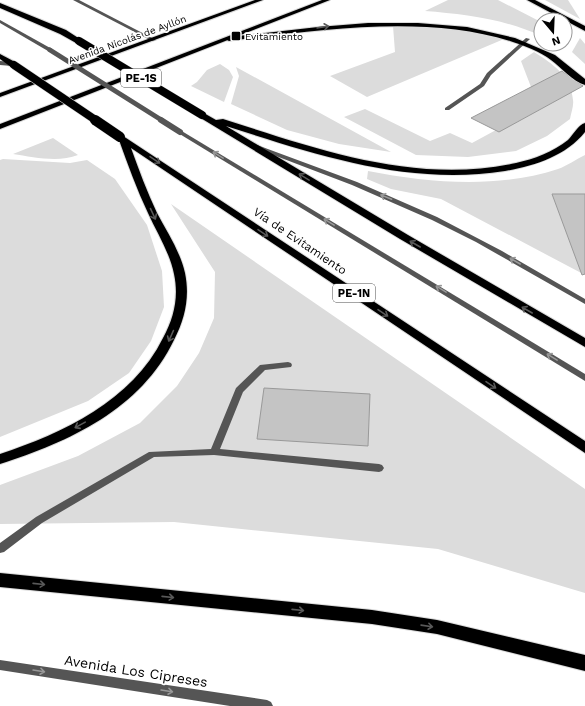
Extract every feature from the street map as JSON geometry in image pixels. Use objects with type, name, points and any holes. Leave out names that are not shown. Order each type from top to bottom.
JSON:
[{"type":"highway","points":[[530,0],[585,29]]},
{"type":"highway","name":"PE-1S","points":[[0,5],[63,32],[202,115]]},
{"type":"highway","points":[[229,39],[358,22],[409,18],[480,24],[505,30],[528,39],[561,59],[585,83]]},
{"type":"highway","name":"Vía de Evitamiento","points":[[0,56],[585,448]]},
{"type":"highway","points":[[202,115],[308,148],[371,164],[424,172],[444,173],[485,171],[526,163],[562,149],[572,141],[585,126]]},
{"type":"highway","points":[[202,115],[585,343]]},
{"type":"highway","points":[[0,459],[31,448],[70,431],[105,411],[130,390],[148,372],[162,354],[178,320],[181,300],[181,282],[177,264],[139,183],[121,138]]},
{"type":"highway","points":[[0,580],[372,618],[437,627],[585,663]]},
{"type":"main road","name":"Avenida Nicolás de Ayllón","points":[[0,95],[260,0]]},
{"type":"main road","points":[[0,127],[327,0]]},
{"type":"street","points":[[75,0],[154,40]]},
{"type":"street","points":[[0,21],[50,50],[180,132],[585,378]]},
{"type":"street","points":[[447,109],[482,85],[489,74],[528,39]]},
{"type":"street","points":[[0,63],[13,64]]},
{"type":"street","points":[[251,145],[298,161],[412,208],[488,246],[585,302]]},
{"type":"street","points":[[214,452],[239,390],[263,367],[288,366]]},
{"type":"street","points":[[0,548],[39,520],[152,454],[214,452],[379,468]]},
{"type":"street","name":"Avenida Los Cipreses","points":[[0,665],[267,706]]},
{"type":"shaded area","points":[[448,0],[498,0],[533,18],[533,33],[513,25],[484,18],[425,11]]},
{"type":"shaded area","points":[[545,0],[568,0],[580,19],[573,15],[573,12],[567,12]]},
{"type":"shaded area","points":[[393,26],[449,28],[504,39],[367,97],[330,76],[395,52]]},
{"type":"shaded area","points":[[580,38],[585,44],[585,64],[572,52]]},
{"type":"shaded area","points":[[534,52],[554,66],[565,77],[569,84],[572,92],[573,107],[570,119],[547,136],[516,151],[468,157],[416,155],[344,117],[365,109],[430,141],[450,133],[472,143],[496,130],[531,87],[521,61]]},
{"type":"shaded area","points":[[220,64],[229,70],[233,77],[224,102],[191,86],[197,82],[207,70]]},
{"type":"shaded area","points":[[236,67],[391,152],[339,144],[287,130],[231,104],[239,76]]},
{"type":"shaded area","points":[[53,138],[78,155],[62,159],[54,159],[13,154]]},
{"type":"shaded area","points":[[585,155],[585,275],[441,199],[391,189],[367,179],[368,171],[415,179],[487,182],[535,175],[558,169]]},
{"type":"shaded area","points":[[0,160],[70,163],[87,160],[115,179],[147,225],[162,271],[164,307],[151,341],[129,373],[88,401],[0,437]]},
{"type":"shaded area","points":[[171,204],[585,489],[585,593],[438,549],[174,522],[0,524],[0,485],[78,456],[140,423],[177,386],[199,353],[214,318],[215,272]]},
{"type":"building","points":[[562,71],[583,86],[499,132],[471,118]]},
{"type":"building","points":[[552,194],[585,194],[585,274],[582,275]]},
{"type":"building","points":[[264,388],[370,394],[368,446],[257,439]]},
{"type":"place","name":"Evitamiento","points":[[236,36]]}]
